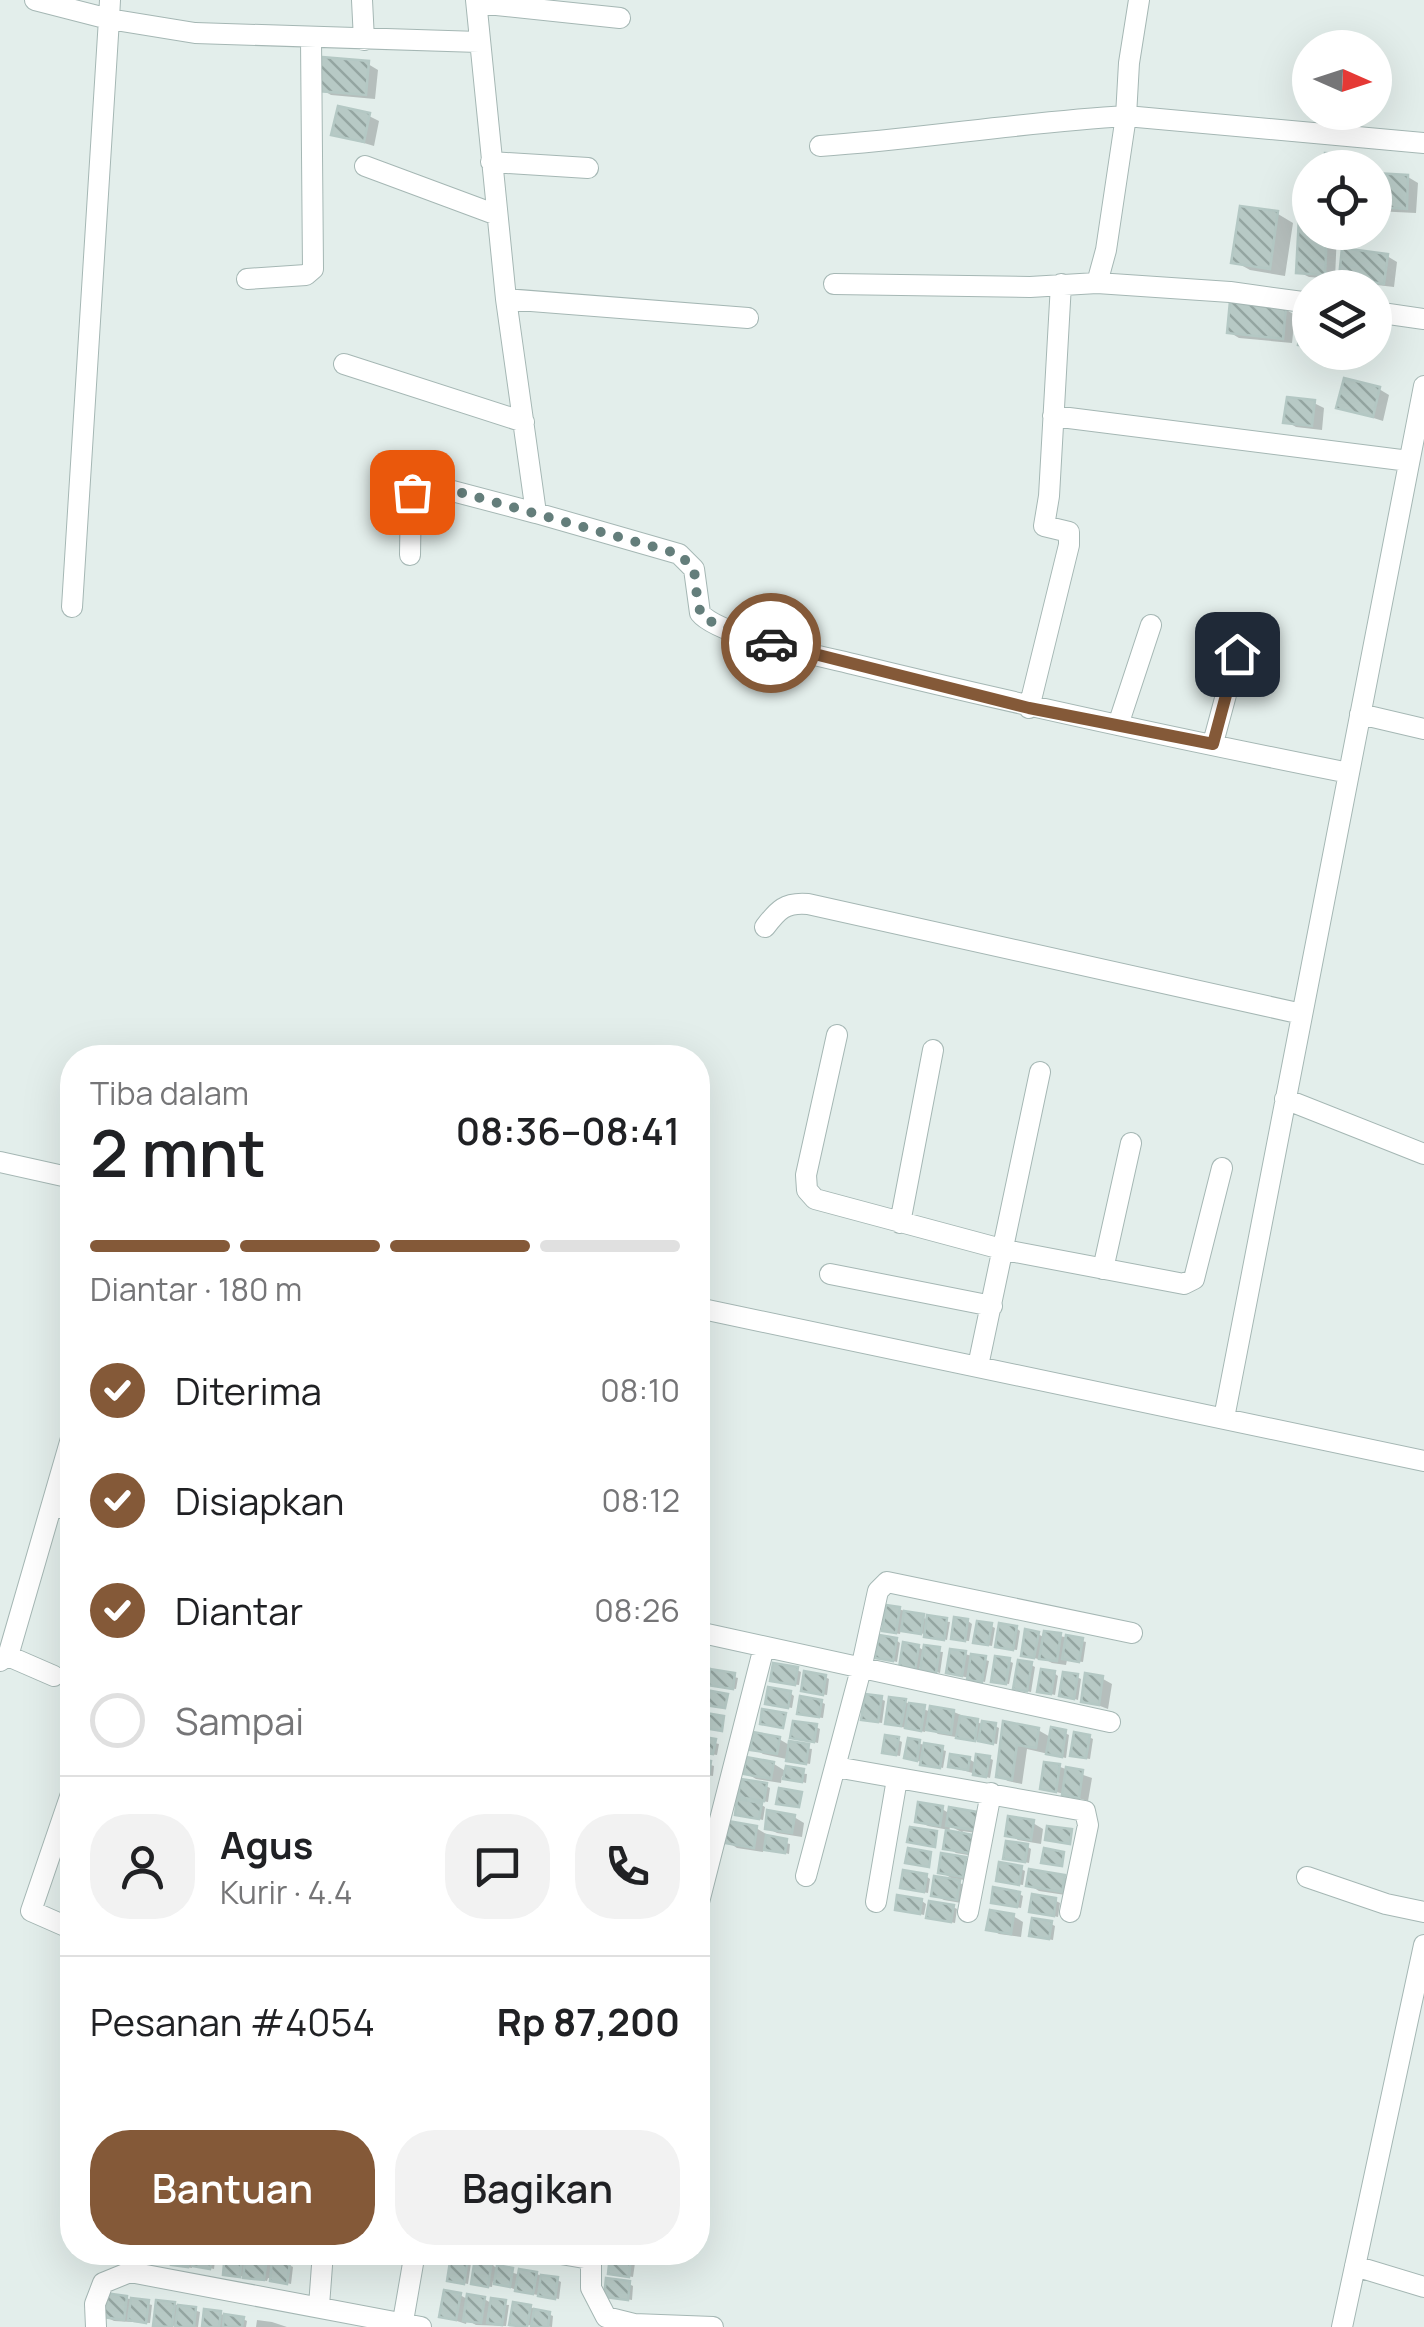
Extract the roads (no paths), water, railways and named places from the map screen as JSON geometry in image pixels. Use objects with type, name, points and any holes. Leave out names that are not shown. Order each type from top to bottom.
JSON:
[{"type":"street","points":[[35,0],[110,9],[195,33],[479,42]]},
{"type":"street","points":[[362,0],[364,40]]},
{"type":"street","points":[[1097,282],[1106,250],[1126,116],[1139,0]]},
{"type":"street","points":[[536,513],[506,298],[476,2],[620,18]]},
{"type":"street","points":[[72,607],[110,9]]},
{"type":"street","points":[[247,279],[306,275],[313,269],[311,39]]},
{"type":"street","points":[[820,146],[888,141],[1031,121],[1126,116],[1424,143]]},
{"type":"street","points":[[491,162],[588,168]]},
{"type":"street","points":[[365,166],[497,214]]},
{"type":"street","points":[[834,284],[1030,287],[1097,282],[1292,301]]},
{"type":"street","points":[[1029,708],[1069,545],[1069,532],[1044,526],[1061,284]]},
{"type":"street","points":[[506,298],[748,318]]},
{"type":"street","points":[[344,364],[524,422]]},
{"type":"street","points":[[1208,1415],[1286,1099],[1296,1012],[1336,771],[1360,714],[1405,460],[1419,437],[1424,386]]},
{"type":"street","points":[[1054,416],[1405,460]]},
{"type":"street","points":[[410,555],[412,492],[422,484],[679,554],[694,569],[700,613],[720,627],[799,651],[1029,708],[1336,771]]},
{"type":"street","points":[[1118,725],[1151,625]]},
{"type":"street","points":[[1213,744],[1237,654]]},
{"type":"street","points":[[1360,714],[1424,729]]},
{"type":"street","points":[[764,927],[780,907],[792,902],[808,904],[1296,1012]]},
{"type":"street","points":[[837,1035],[806,1175],[807,1190],[815,1198],[1005,1250],[1184,1284],[1194,1278],[1222,1168]]},
{"type":"street","points":[[900,1223],[933,1050]]},
{"type":"street","points":[[978,1366],[1040,1072]]},
{"type":"street","points":[[1286,1099],[1424,1154]]},
{"type":"street","points":[[1103,1268],[1132,1143]]},
{"type":"street","points":[[0,1162],[60,1175]]},
{"type":"street","points":[[830,1274],[992,1306]]},
{"type":"street","points":[[710,1310],[1424,1461]]},
{"type":"street","points":[[54,1676],[4,1658],[60,1513]]},
{"type":"street","points":[[806,1876],[878,1591],[892,1581],[1132,1633]]},
{"type":"street","points":[[710,1635],[1110,1722]]},
{"type":"street","points":[[710,1853],[764,1647]]},
{"type":"street","points":[[836,1767],[1085,1812],[1088,1825],[1070,1912]]},
{"type":"street","points":[[876,1902],[897,1779]]},
{"type":"street","points":[[968,1912],[991,1793]]},
{"type":"street","points":[[60,1826],[31,1911],[60,1924]]},
{"type":"street","points":[[1307,1877],[1386,1904],[1418,1910]]},
{"type":"street","points":[[1342,2327],[1415,2026],[1424,1945]]},
{"type":"street","points":[[319,2306],[322,2265]]},
{"type":"street","points":[[96,2327],[95,2304],[103,2283],[130,2272],[408,2326],[414,2265]]},
{"type":"street","points":[[591,2265],[591,2288],[605,2322],[709,2327]]},
{"type":"street","points":[[1355,2266],[1424,2287]]}]
